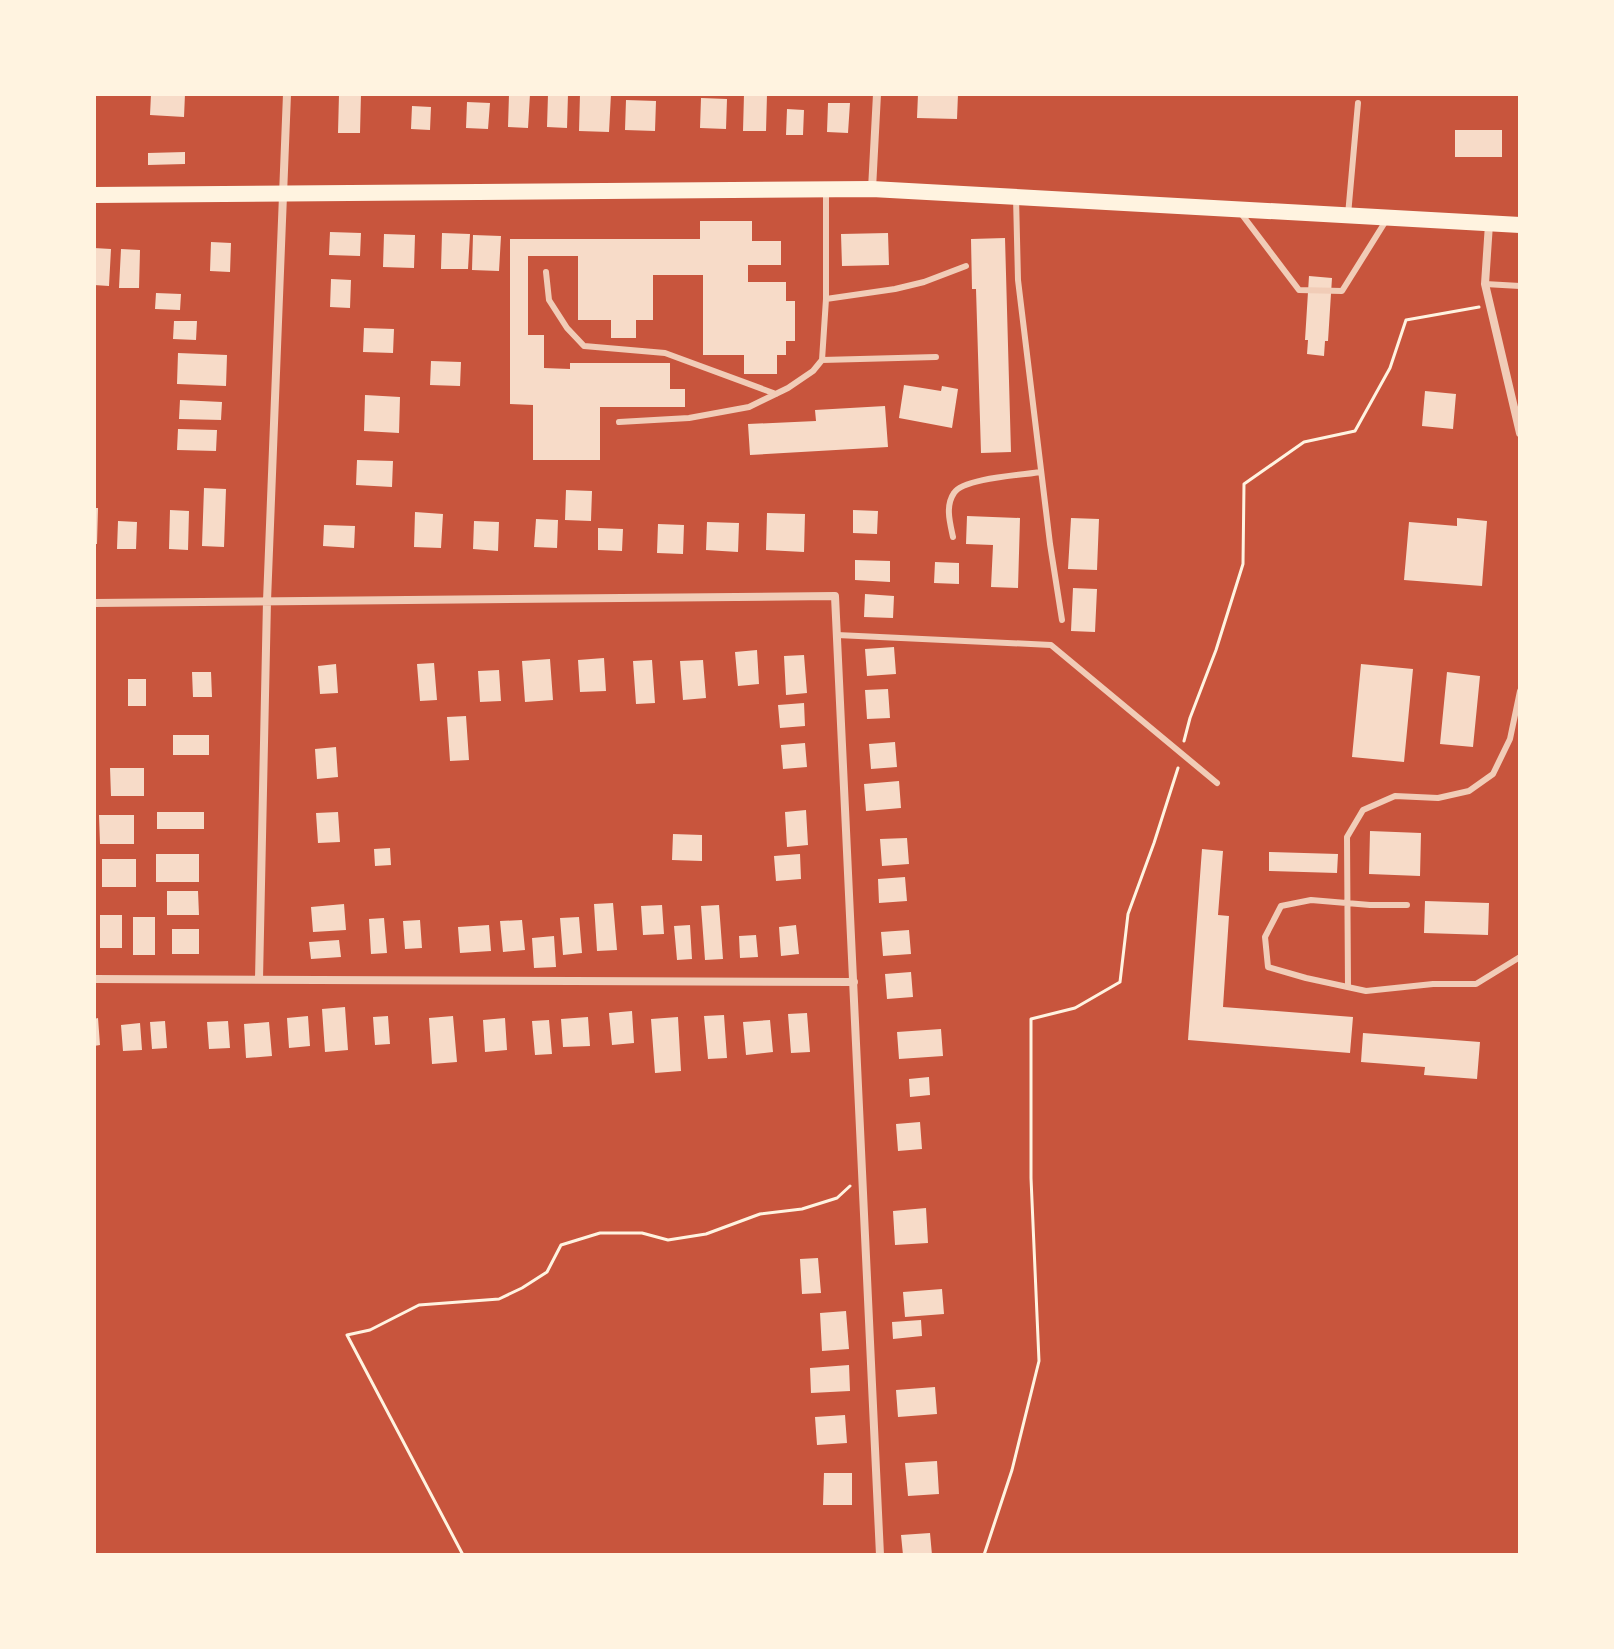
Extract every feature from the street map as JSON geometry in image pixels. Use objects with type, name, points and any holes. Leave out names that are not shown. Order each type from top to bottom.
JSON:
[{"type":"main road","points":[[94,195],[872,189],[1520,225]]},
{"type":"street","points":[[259,979],[267,601],[287,94]]},
{"type":"street","points":[[872,189],[877,94]]},
{"type":"street","points":[[1489,223],[1485,284],[1520,433]]},
{"type":"street","points":[[94,603],[835,596],[880,1555]]},
{"type":"street","points":[[94,979],[854,982]]},
{"type":"lane","points":[[1348,215],[1358,103]]},
{"type":"lane","points":[[619,422],[689,418],[749,407],[813,371],[822,360],[826,299],[826,189]]},
{"type":"lane","points":[[1016,197],[1018,280],[1062,620]]},
{"type":"lane","points":[[1238,209],[1299,290],[1342,291],[1388,217]]},
{"type":"lane","points":[[826,299],[895,289],[966,266]]},
{"type":"lane","points":[[546,272],[549,300],[567,328],[584,346],[665,353],[776,394]]},
{"type":"lane","points":[[1485,284],[1520,286]]},
{"type":"lane","points":[[822,360],[936,357]]},
{"type":"lane","points":[[953,537],[948,513],[952,494],[960,487],[1041,472]]},
{"type":"lane","points":[[837,635],[1051,645],[1217,783]]},
{"type":"lane","points":[[1348,987],[1347,837],[1363,810],[1395,796],[1438,798],[1469,791],[1493,774],[1510,739],[1520,691]]},
{"type":"lane","points":[[1407,905],[1311,900],[1281,906],[1265,937],[1268,967],[1366,991],[1433,984],[1476,984],[1520,957]]},
{"type":"path","points":[[984,1555],[1012,1470],[1039,1361],[1031,1178],[1031,1019],[1075,1008],[1120,982],[1128,914],[1154,843],[1190,718],[1216,650],[1243,564],[1244,484],[1304,442],[1355,431],[1390,368],[1406,320],[1490,304]]},
{"type":"path","points":[[463,1555],[347,1335],[370,1330],[419,1305],[499,1299],[547,1272],[561,1245],[600,1233],[642,1233],[668,1240],[706,1234],[760,1214],[802,1209],[837,1198],[862,1175]]},
{"type":"building","points":[[151,94],[185,94],[184,117],[150,115]]},
{"type":"building","points":[[339,94],[361,94],[360,133],[338,133]]},
{"type":"building","points":[[509,94],[530,94],[528,128],[508,127]]},
{"type":"building","points":[[548,94],[568,94],[567,128],[547,127]]},
{"type":"building","points":[[580,94],[611,94],[609,132],[579,131]]},
{"type":"building","points":[[744,94],[767,94],[766,131],[743,131]]},
{"type":"building","points":[[918,94],[958,94],[957,119],[917,118]]},
{"type":"building","points":[[701,98],[727,99],[726,129],[700,128]]},
{"type":"building","points":[[626,100],[656,101],[655,131],[625,130]]},
{"type":"building","points":[[467,102],[490,103],[488,129],[466,128]]},
{"type":"building","points":[[828,103],[850,103],[848,133],[827,132]]},
{"type":"building","points":[[412,106],[431,107],[430,130],[411,129]]},
{"type":"building","points":[[787,109],[804,110],[803,135],[786,135]]},
{"type":"building","points":[[1455,130],[1502,130],[1502,157],[1455,157]]},
{"type":"building","points":[[185,152],[185,164],[148,165],[148,153]]},
{"type":"building","points":[[700,221],[752,221],[752,241],[781,241],[781,265],[748,265],[748,282],[786,282],[786,301],[795,301],[795,341],[786,341],[786,355],[777,355],[777,374],[744,374],[744,355],[703,355],[703,275],[653,275],[653,320],[636,320],[636,338],[611,338],[611,320],[578,320],[578,256],[528,256],[528,335],[544,335],[544,368],[570,369],[570,363],[670,363],[670,389],[685,389],[685,407],[600,407],[600,460],[533,460],[533,405],[510,404],[510,239],[700,239]]},
{"type":"building","points":[[330,232],[361,233],[360,256],[329,255]]},
{"type":"building","points":[[442,233],[470,234],[468,269],[441,269]]},
{"type":"building","points":[[888,233],[889,265],[842,266],[841,234]]},
{"type":"building","points":[[384,234],[415,235],[414,268],[383,267]]},
{"type":"building","points":[[473,235],[501,236],[499,271],[472,270]]},
{"type":"building","points":[[1005,238],[1011,452],[981,453],[976,289],[972,289],[971,239]]},
{"type":"building","points":[[211,242],[231,243],[230,272],[210,271]]},
{"type":"building","points":[[94,248],[111,249],[109,286],[94,285]]},
{"type":"building","points":[[121,249],[140,250],[139,288],[119,288]]},
{"type":"building","points":[[1309,276],[1332,278],[1328,341],[1325,341],[1324,356],[1307,354]]},
{"type":"building","points":[[331,279],[351,280],[350,308],[330,307]]},
{"type":"building","points":[[156,293],[181,294],[180,310],[155,309]]},
{"type":"building","points":[[174,321],[197,321],[196,340],[173,339]]},
{"type":"building","points":[[364,328],[394,329],[393,353],[363,352]]},
{"type":"building","points":[[178,353],[227,355],[226,386],[177,384]]},
{"type":"building","points":[[431,361],[461,362],[460,386],[430,385]]},
{"type":"building","points":[[904,385],[941,391],[942,386],[958,389],[952,428],[899,418]]},
{"type":"building","points":[[1425,391],[1456,394],[1453,429],[1422,426]]},
{"type":"building","points":[[365,395],[400,397],[399,433],[364,431]]},
{"type":"building","points":[[180,400],[222,402],[221,420],[179,419]]},
{"type":"building","points":[[885,406],[888,447],[750,455],[748,424],[816,421],[815,410]]},
{"type":"building","points":[[178,429],[217,430],[216,451],[177,450]]},
{"type":"building","points":[[357,460],[393,461],[392,487],[356,485]]},
{"type":"building","points":[[204,488],[226,489],[224,547],[202,546]]},
{"type":"building","points":[[566,490],[592,491],[591,521],[565,520]]},
{"type":"building","points":[[94,508],[98,508],[97,544],[94,544]]},
{"type":"building","points":[[170,510],[189,511],[188,550],[169,549]]},
{"type":"building","points":[[853,510],[878,511],[877,534],[853,533]]},
{"type":"building","points":[[415,512],[443,514],[441,548],[414,547]]},
{"type":"building","points":[[767,513],[805,514],[804,552],[766,550]]},
{"type":"building","points":[[967,516],[1020,518],[1018,588],[991,587],[993,545],[966,544]]},
{"type":"building","points":[[1071,518],[1099,519],[1097,570],[1068,569]]},
{"type":"building","points":[[1457,518],[1487,521],[1482,586],[1404,580],[1409,522],[1457,526]]},
{"type":"building","points":[[536,519],[558,520],[557,548],[534,547]]},
{"type":"building","points":[[118,521],[137,522],[136,549],[117,549]]},
{"type":"building","points":[[474,521],[499,522],[498,551],[473,549]]},
{"type":"building","points":[[707,522],[739,523],[738,552],[706,550]]},
{"type":"building","points":[[658,524],[684,525],[683,554],[657,553]]},
{"type":"building","points":[[324,525],[355,526],[354,548],[323,546]]},
{"type":"building","points":[[598,528],[623,529],[622,551],[598,550]]},
{"type":"building","points":[[855,560],[890,561],[890,582],[855,580]]},
{"type":"building","points":[[935,562],[959,563],[959,584],[934,583]]},
{"type":"building","points":[[1073,588],[1097,589],[1095,632],[1071,631]]},
{"type":"building","points":[[865,594],[894,596],[893,618],[864,617]]},
{"type":"building","points":[[894,647],[896,674],[867,676],[865,649]]},
{"type":"building","points":[[757,650],[759,684],[738,686],[735,652]]},
{"type":"building","points":[[804,655],[807,693],[786,695],[784,656]]},
{"type":"building","points":[[604,658],[606,691],[580,692],[578,660]]},
{"type":"building","points":[[550,659],[553,700],[525,702],[522,661]]},
{"type":"building","points":[[652,660],[655,703],[636,704],[633,661]]},
{"type":"building","points":[[703,660],[706,698],[683,700],[680,661]]},
{"type":"building","points":[[434,663],[437,700],[420,701],[417,664]]},
{"type":"building","points":[[336,664],[338,693],[320,694],[318,666]]},
{"type":"building","points":[[1361,664],[1413,669],[1404,762],[1352,757]]},
{"type":"building","points":[[499,670],[501,701],[480,702],[478,671]]},
{"type":"building","points":[[192,672],[211,672],[212,697],[193,697]]},
{"type":"building","points":[[1447,672],[1480,676],[1473,747],[1440,744]]},
{"type":"building","points":[[128,679],[146,679],[146,706],[128,706]]},
{"type":"building","points":[[888,689],[890,718],[867,719],[865,690]]},
{"type":"building","points":[[804,703],[805,726],[780,728],[778,705]]},
{"type":"building","points":[[466,716],[469,760],[450,761],[447,717]]},
{"type":"building","points":[[173,735],[209,735],[209,755],[173,755]]},
{"type":"building","points":[[895,742],[897,767],[871,769],[869,744]]},
{"type":"building","points":[[805,743],[807,767],[783,769],[781,745]]},
{"type":"building","points":[[336,747],[338,777],[317,779],[315,749]]},
{"type":"building","points":[[110,768],[144,768],[144,796],[111,796]]},
{"type":"building","points":[[899,781],[901,808],[866,811],[864,784]]},
{"type":"building","points":[[806,810],[808,845],[787,847],[785,812]]},
{"type":"building","points":[[157,812],[204,812],[204,829],[157,829]]},
{"type":"building","points":[[338,812],[340,842],[318,843],[316,813]]},
{"type":"building","points":[[99,815],[134,815],[134,844],[100,844]]},
{"type":"building","points":[[1370,831],[1421,833],[1420,876],[1369,874]]},
{"type":"building","points":[[673,834],[702,835],[702,861],[672,860]]},
{"type":"building","points":[[907,838],[909,864],[882,866],[880,839]]},
{"type":"building","points":[[390,848],[391,865],[375,866],[374,849]]},
{"type":"building","points":[[1202,849],[1223,851],[1218,915],[1229,916],[1223,1007],[1353,1017],[1350,1053],[1188,1040]]},
{"type":"building","points":[[1269,852],[1338,854],[1337,873],[1269,871]]},
{"type":"building","points":[[156,854],[199,854],[199,882],[156,882]]},
{"type":"building","points":[[800,854],[801,879],[776,881],[774,856]]},
{"type":"building","points":[[102,859],[136,859],[136,887],[102,887]]},
{"type":"building","points":[[905,877],[907,901],[879,903],[878,879]]},
{"type":"building","points":[[167,891],[198,891],[199,915],[167,915]]},
{"type":"building","points":[[1425,901],[1489,903],[1488,935],[1424,933]]},
{"type":"building","points":[[613,903],[617,950],[597,951],[594,904]]},
{"type":"building","points":[[344,904],[346,930],[313,932],[311,907]]},
{"type":"building","points":[[662,905],[664,934],[643,935],[641,906]]},
{"type":"building","points":[[719,905],[723,959],[705,960],[701,906]]},
{"type":"building","points":[[100,915],[122,915],[122,948],[100,948]]},
{"type":"building","points":[[133,917],[155,917],[155,955],[133,955]]},
{"type":"building","points":[[579,917],[582,953],[563,955],[560,918]]},
{"type":"building","points":[[384,918],[387,953],[371,954],[369,919]]},
{"type":"building","points":[[420,920],[422,948],[405,949],[403,921]]},
{"type":"building","points":[[522,920],[525,950],[503,952],[500,921]]},
{"type":"building","points":[[489,925],[491,951],[460,953],[458,927]]},
{"type":"building","points":[[690,925],[692,959],[677,960],[674,926]]},
{"type":"building","points":[[796,925],[799,954],[781,956],[779,927]]},
{"type":"building","points":[[172,929],[199,929],[199,954],[172,954]]},
{"type":"building","points":[[909,930],[911,954],[883,956],[881,932]]},
{"type":"building","points":[[756,935],[758,957],[740,958],[739,936]]},
{"type":"building","points":[[554,936],[556,967],[534,968],[532,938]]},
{"type":"building","points":[[339,940],[341,957],[311,959],[309,942]]},
{"type":"building","points":[[911,972],[913,997],[887,999],[885,974]]},
{"type":"building","points":[[345,1007],[348,1050],[325,1052],[322,1009]]},
{"type":"building","points":[[632,1011],[634,1043],[612,1045],[609,1013]]},
{"type":"building","points":[[807,1013],[810,1052],[791,1053],[788,1014]]},
{"type":"building","points":[[724,1015],[727,1058],[708,1059],[704,1016]]},
{"type":"building","points":[[308,1016],[310,1046],[289,1048],[287,1018]]},
{"type":"building","points":[[388,1016],[390,1044],[375,1045],[373,1017]]},
{"type":"building","points":[[453,1016],[457,1062],[432,1064],[429,1018]]},
{"type":"building","points":[[588,1017],[590,1046],[563,1047],[561,1019]]},
{"type":"building","points":[[678,1017],[681,1071],[655,1073],[651,1019]]},
{"type":"building","points":[[98,1018],[100,1045],[94,1046],[94,1019]]},
{"type":"building","points":[[505,1018],[507,1050],[485,1052],[483,1020]]},
{"type":"building","points":[[549,1020],[552,1054],[535,1055],[532,1021]]},
{"type":"building","points":[[770,1020],[773,1052],[746,1055],[743,1022]]},
{"type":"building","points":[[165,1021],[167,1048],[152,1049],[150,1022]]},
{"type":"building","points":[[228,1021],[230,1048],[209,1049],[207,1022]]},
{"type":"building","points":[[269,1022],[272,1056],[246,1058],[244,1024]]},
{"type":"building","points":[[140,1023],[142,1050],[123,1051],[121,1025]]},
{"type":"building","points":[[941,1029],[943,1056],[899,1059],[897,1032]]},
{"type":"building","points":[[1363,1033],[1480,1042],[1477,1079],[1424,1075],[1425,1067],[1361,1062]]},
{"type":"building","points":[[929,1077],[930,1095],[910,1097],[909,1079]]},
{"type":"building","points":[[920,1122],[922,1149],[898,1151],[896,1124]]},
{"type":"building","points":[[926,1208],[928,1243],[895,1245],[893,1211]]},
{"type":"building","points":[[818,1258],[821,1293],[802,1294],[800,1259]]},
{"type":"building","points":[[942,1289],[944,1314],[905,1317],[903,1292]]},
{"type":"building","points":[[846,1311],[849,1349],[822,1351],[820,1313]]},
{"type":"building","points":[[921,1320],[922,1336],[893,1339],[892,1322]]},
{"type":"building","points":[[849,1365],[850,1391],[811,1393],[810,1368]]},
{"type":"building","points":[[935,1387],[937,1414],[898,1417],[896,1390]]},
{"type":"building","points":[[845,1415],[847,1443],[817,1445],[815,1417]]},
{"type":"building","points":[[937,1461],[939,1494],[908,1496],[905,1463]]},
{"type":"building","points":[[824,1473],[852,1473],[852,1505],[823,1505]]},
{"type":"building","points":[[930,1533],[932,1555],[903,1555],[901,1535]]}]
